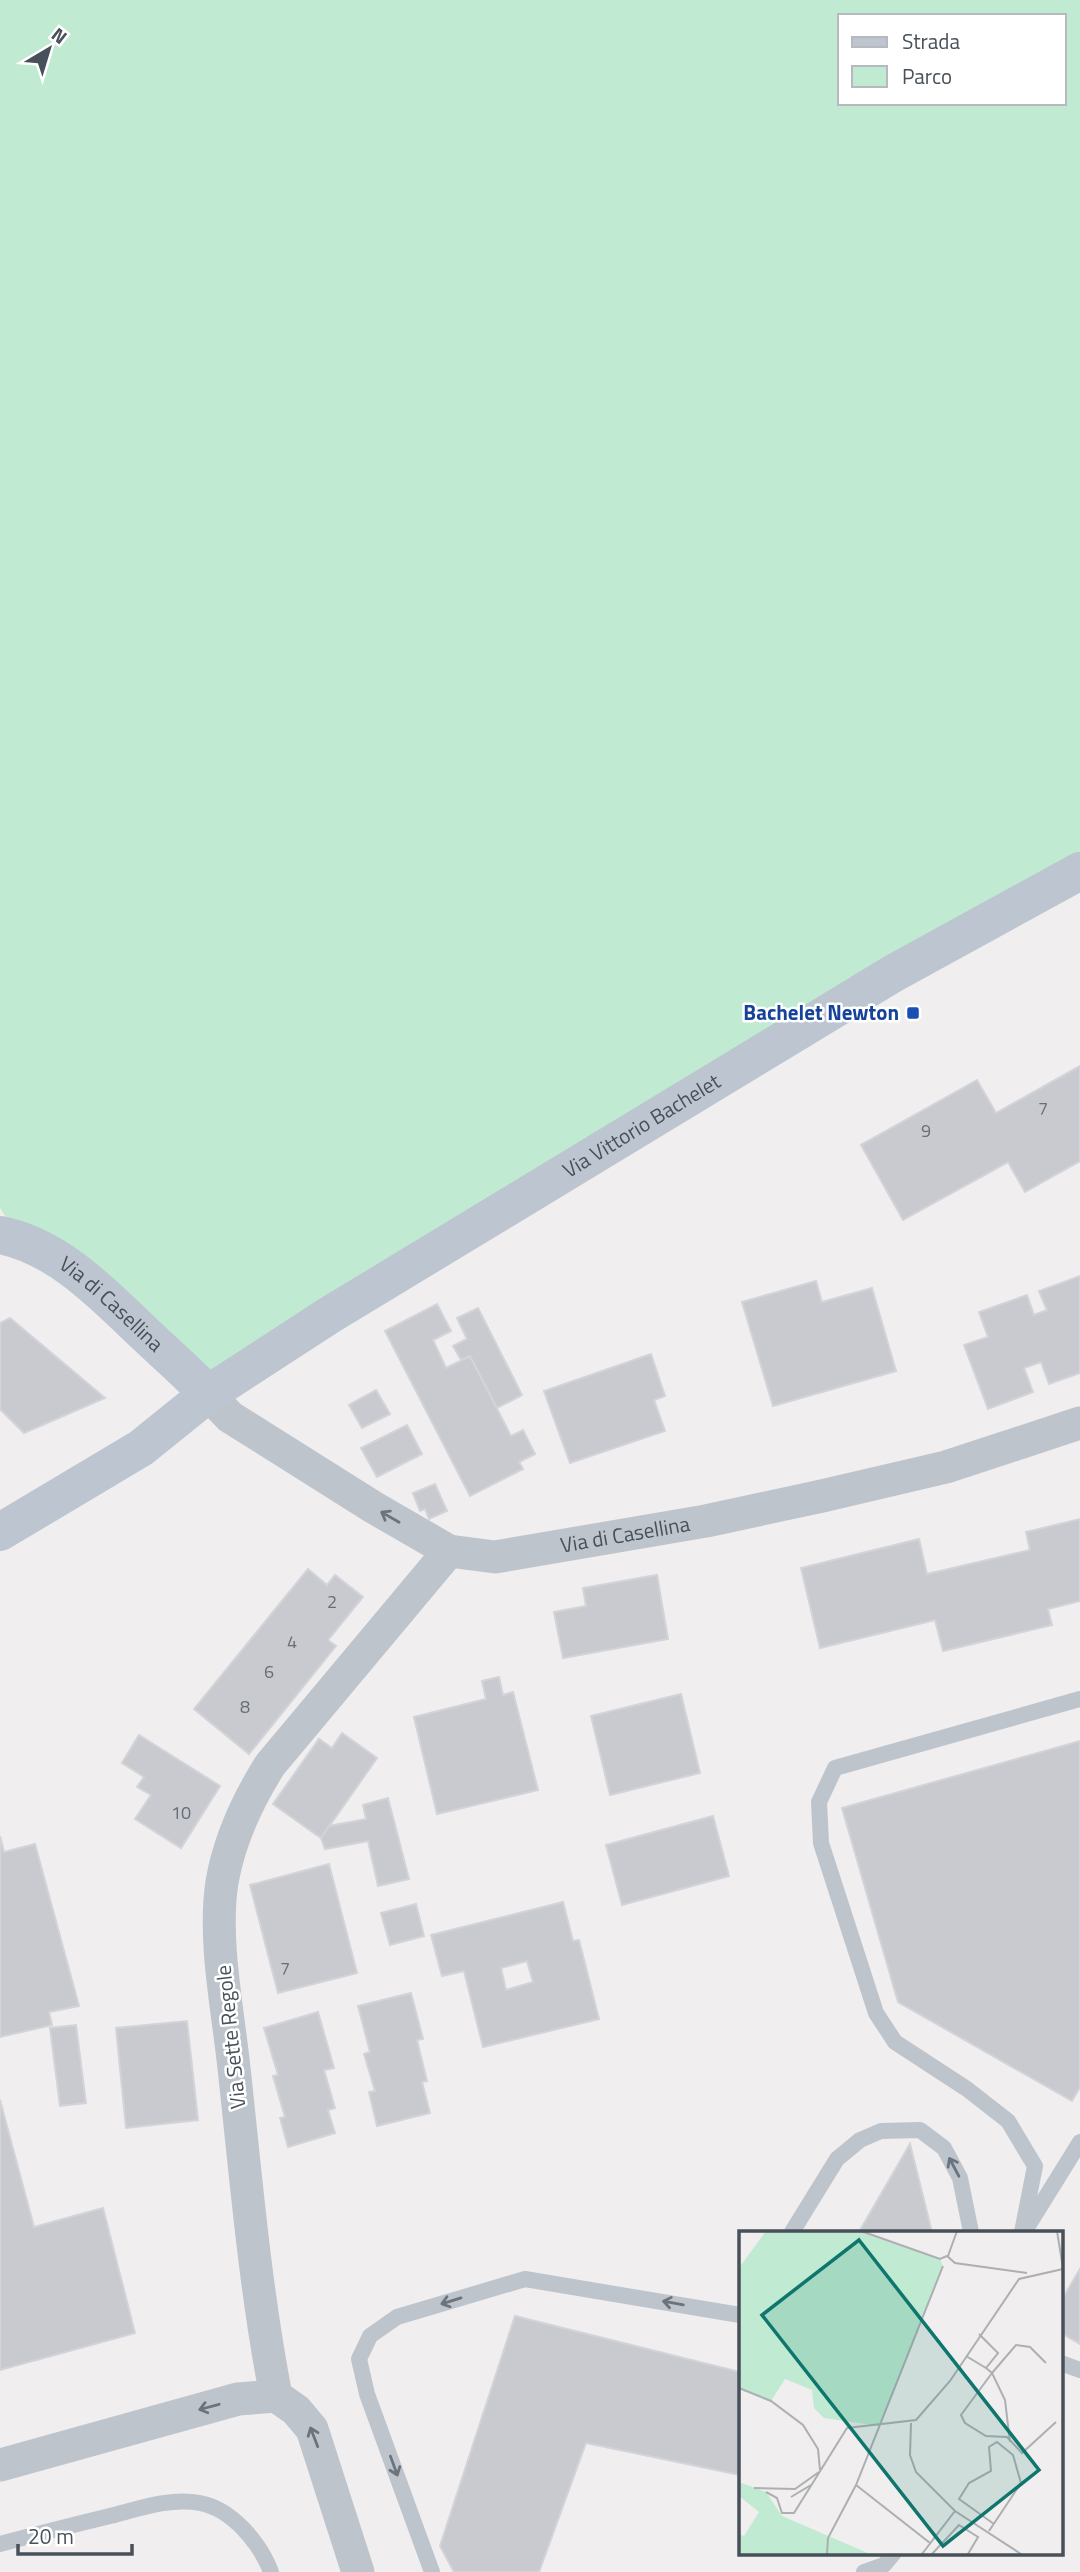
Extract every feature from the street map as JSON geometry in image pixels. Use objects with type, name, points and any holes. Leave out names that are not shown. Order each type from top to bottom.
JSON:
[{"type":"street","name":"Via Vittorio Bachelet","points":[[208,1394],[328,1316],[894,973],[1080,870]]},
{"type":"street","name":"Via di Casellina","points":[[0,1235],[19,1238],[65,1264],[127,1317],[230,1417],[373,1507],[449,1551],[495,1557],[719,1518],[946,1467],[1080,1423]]},
{"type":"street","points":[[0,1532],[141,1448],[208,1394]]},
{"type":"street","name":"Via Sette Regole","points":[[276,2396],[263,2329],[222,1955],[222,1880],[237,1831],[258,1784],[270,1765],[449,1551]]},
{"type":"street","points":[[0,2465],[238,2399],[276,2396],[296,2410],[312,2429],[358,2572]]},
{"type":"lane","points":[[1023,2231],[1035,2166],[1008,2121],[967,2089],[895,2042],[876,2012],[821,1843],[818,1802],[835,1768],[1080,1699]]},
{"type":"lane","points":[[793,2231],[837,2159],[860,2140],[881,2131],[920,2130],[944,2148],[960,2178],[971,2231]]},
{"type":"lane","points":[[1024,2231],[1080,2142]]},
{"type":"lane","points":[[432,2572],[367,2394],[359,2359],[370,2336],[397,2317],[525,2279],[739,2315]]},
{"type":"lane","points":[[1062,2363],[1080,2370]]},
{"type":"lane","points":[[0,2544],[153,2505],[190,2502],[210,2506],[229,2516],[256,2545],[271,2572]]},
{"type":"lane","points":[[864,2572],[884,2565],[893,2554]]},
{"type":"green space","points":[[0,0],[1080,0],[1080,871],[208,1394],[19,1238],[0,1208]]},
{"type":"building","points":[[1080,1066],[1080,1161],[1025,1192],[1008,1162],[903,1220],[861,1145],[977,1080],[996,1113]]},
{"type":"building","points":[[1080,1276],[1080,1373],[1049,1384],[1041,1362],[1024,1368],[1033,1392],[988,1409],[964,1345],[988,1337],[979,1312],[1027,1295],[1034,1315],[1047,1310],[1039,1291]]},
{"type":"building","points":[[816,1281],[822,1302],[872,1288],[896,1371],[773,1406],[742,1302]]},
{"type":"building","points":[[437,1304],[451,1331],[433,1340],[446,1368],[470,1356],[511,1436],[523,1430],[535,1454],[519,1462],[523,1469],[470,1496],[385,1331]]},
{"type":"building","points":[[478,1308],[522,1395],[497,1408],[470,1356],[461,1360],[453,1346],[467,1339],[457,1318]]},
{"type":"building","points":[[10,1318],[105,1398],[24,1433],[0,1409],[0,1323]]},
{"type":"building","points":[[651,1354],[665,1396],[654,1400],[665,1431],[570,1463],[544,1391]]},
{"type":"building","points":[[376,1390],[390,1414],[362,1428],[349,1405]]},
{"type":"building","points":[[407,1425],[422,1454],[377,1477],[361,1448]]},
{"type":"building","points":[[435,1484],[447,1511],[429,1519],[425,1509],[420,1511],[413,1493]]},
{"type":"building","points":[[1080,1519],[1080,1601],[1048,1609],[1052,1625],[943,1651],[935,1620],[820,1648],[801,1568],[919,1539],[927,1574],[1030,1550],[1026,1532]]},
{"type":"building","points":[[308,1569],[327,1585],[335,1575],[363,1597],[328,1640],[336,1646],[249,1754],[194,1709]]},
{"type":"building","points":[[657,1575],[668,1639],[563,1658],[554,1612],[586,1606],[583,1588]]},
{"type":"building","points":[[499,1677],[503,1695],[513,1692],[538,1790],[437,1814],[414,1717],[486,1699],[482,1681]]},
{"type":"building","points":[[681,1694],[700,1773],[610,1795],[591,1716]]},
{"type":"building","points":[[342,1733],[377,1758],[321,1838],[273,1804],[319,1739],[332,1748]]},
{"type":"building","points":[[139,1735],[220,1786],[181,1848],[135,1819],[151,1795],[137,1787],[144,1777],[122,1763]]},
{"type":"building","points":[[1080,1741],[1080,2087],[1072,2101],[898,2002],[842,1808]]},
{"type":"building","points":[[388,1798],[409,1879],[378,1886],[368,1841],[325,1849],[321,1838],[329,1826],[366,1819],[363,1805]]},
{"type":"building","points":[[713,1816],[729,1876],[622,1905],[606,1845]]},
{"type":"building","points":[[0,1836],[4,1852],[35,1844],[79,2006],[49,2012],[52,2025],[0,2037]]},
{"type":"building","points":[[329,1864],[357,1973],[278,1993],[250,1885]]},
{"type":"building","points":[[563,1902],[573,1941],[579,1940],[599,2019],[483,2047],[464,1971],[442,1976],[431,1935]],"holes":[[[527,1961],[533,1982],[506,1990],[501,1968]]]},
{"type":"building","points":[[416,1904],[424,1936],[390,1945],[381,1913]]},
{"type":"building","points":[[411,1993],[423,2039],[417,2040],[427,2081],[422,2082],[430,2113],[377,2126],[369,2092],[375,2091],[364,2054],[370,2052],[358,2006]]},
{"type":"building","points":[[318,2012],[334,2068],[324,2070],[335,2108],[328,2110],[335,2133],[288,2147],[280,2118],[285,2117],[273,2076],[278,2075],[264,2028]]},
{"type":"building","points":[[187,2021],[198,2120],[126,2128],[116,2028]]},
{"type":"building","points":[[76,2025],[86,2103],[60,2106],[50,2028]]},
{"type":"building","points":[[0,2100],[34,2227],[103,2208],[135,2333],[0,2370]]},
{"type":"building","points":[[910,2144],[932,2231],[860,2231]]},
{"type":"building","points":[[1080,2269],[1080,2344],[1062,2334],[1062,2299]]},
{"type":"building","points":[[515,2316],[739,2372],[739,2475],[586,2443],[539,2572],[454,2572],[440,2546]]},
{"type":"place","name":"Bachelet Newton","points":[[913,1013]]}]
